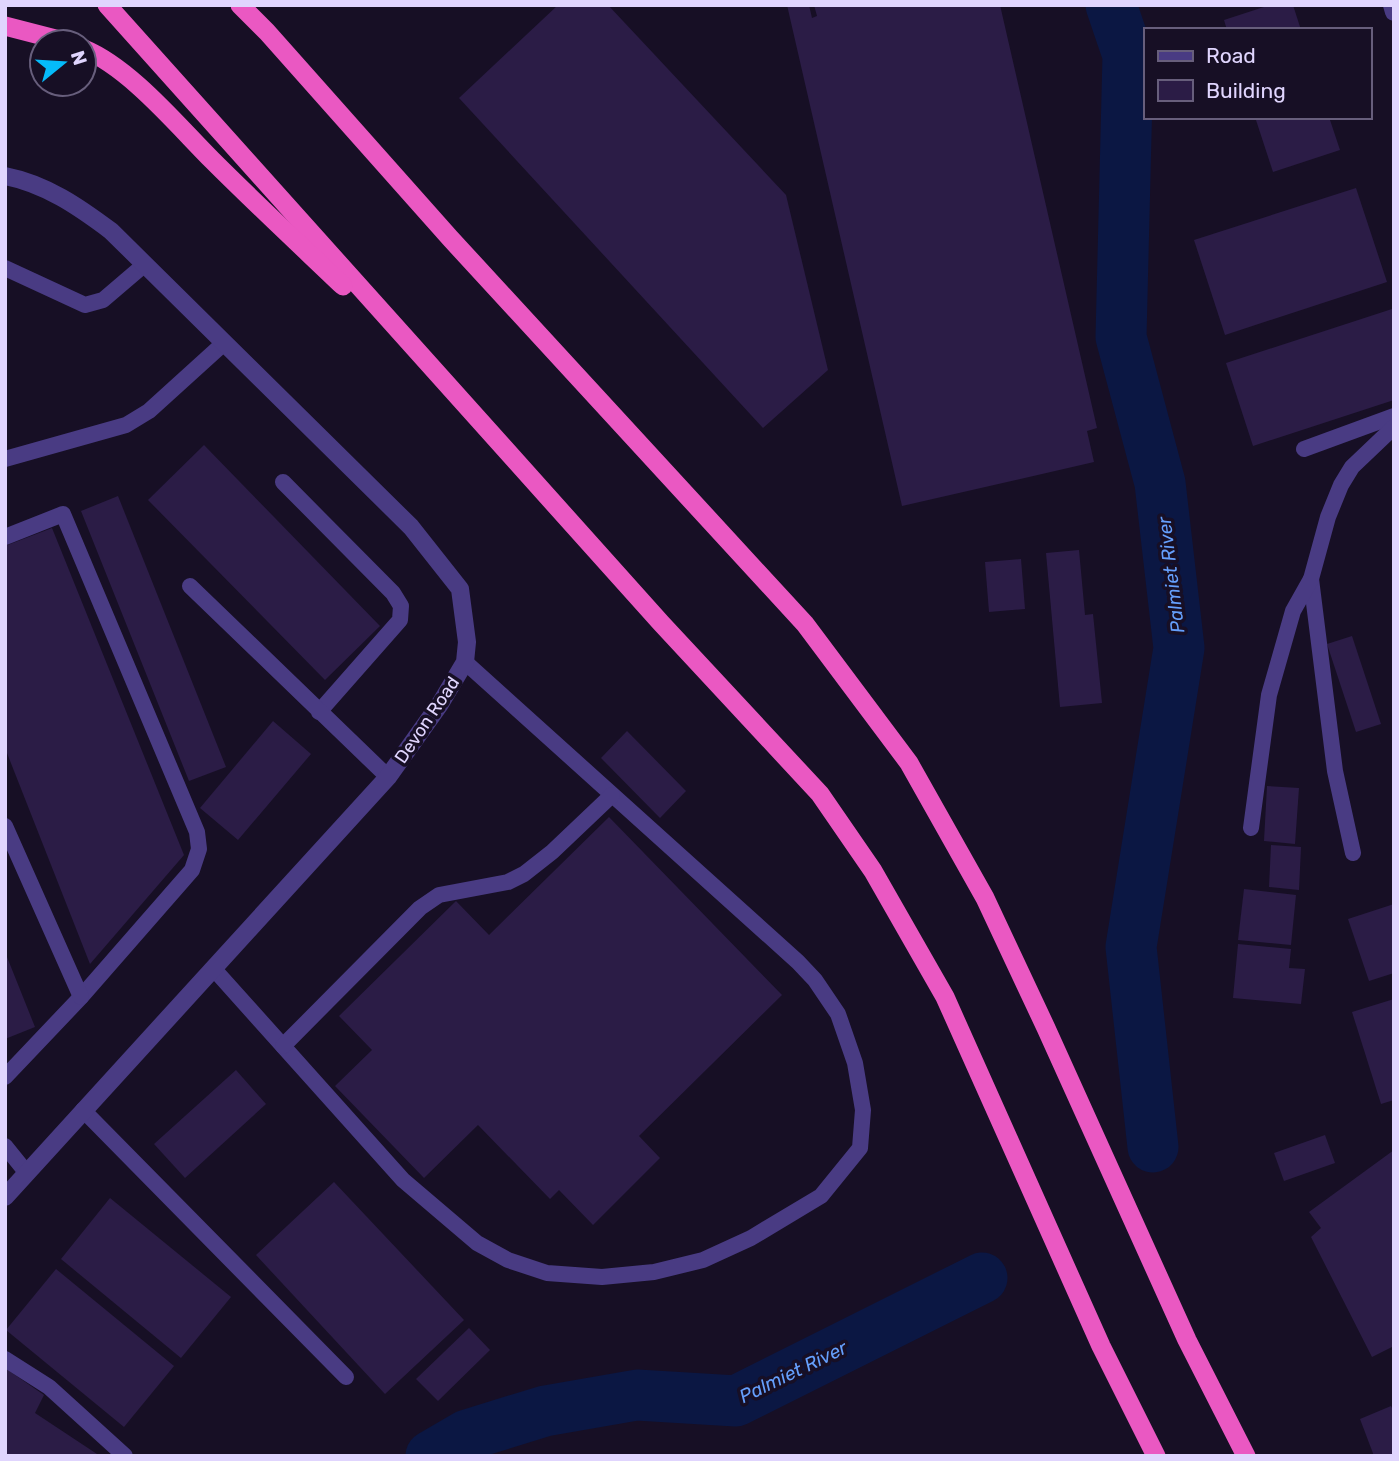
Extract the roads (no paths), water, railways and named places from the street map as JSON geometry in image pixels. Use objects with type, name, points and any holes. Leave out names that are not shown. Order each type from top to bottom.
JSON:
[{"type":"highway","points":[[107,5],[661,623],[820,794],[873,871],[946,997],[1101,1346],[1156,1456]]},
{"type":"highway","points":[[240,5],[805,624],[909,763],[985,898],[1051,1038],[1186,1340],[1246,1456]]},
{"type":"highway","points":[[262,5],[267,32]]},
{"type":"highway","points":[[5,26],[28,32]]},
{"type":"highway","points":[[98,56],[134,82],[237,186],[336,279],[384,315]]},
{"type":"street","name":"Devon Road","points":[[5,176],[40,188],[79,207],[111,231],[411,527],[460,589],[467,642],[465,662],[440,704],[388,777],[5,1197]]},
{"type":"lane","points":[[5,268],[85,305],[103,300],[145,265]]},
{"type":"lane","points":[[5,459],[126,425],[149,411],[224,343]]},
{"type":"lane","points":[[1304,449],[1394,416]]},
{"type":"lane","points":[[1251,828],[1269,695],[1293,611],[1311,579],[1328,517],[1341,485],[1352,467],[1394,427]]},
{"type":"lane","points":[[283,482],[393,593],[401,606],[400,620],[319,712]]},
{"type":"lane","points":[[5,537],[63,514],[197,832],[198,849],[192,870],[81,997],[5,1077]]},
{"type":"lane","points":[[1311,579],[1316,602],[1317,638],[1335,771],[1353,853]]},
{"type":"lane","points":[[190,586],[388,777]]},
{"type":"lane","points":[[213,968],[403,1180],[477,1244],[508,1260],[547,1273],[602,1277],[654,1272],[703,1260],[751,1238],[821,1196],[860,1148],[863,1110],[855,1063],[838,1014],[816,980],[465,662]]},
{"type":"lane","points":[[283,1046],[420,908],[439,895],[508,882],[524,874],[552,852],[612,794]]},
{"type":"lane","points":[[5,827],[81,997]]},
{"type":"lane","points":[[83,1110],[346,1377]]},
{"type":"lane","points":[[5,1146],[26,1172]]},
{"type":"lane","points":[[5,1359],[49,1387],[125,1456]]},
{"type":"waterway","name":"Palmiet River","points":[[1111,5],[1128,55],[1121,337],[1160,483],[1179,648],[1131,947],[1153,1147]]},
{"type":"waterway","name":"Palmiet River","points":[[431,1456],[467,1435],[545,1411],[637,1395],[736,1401],[982,1278]]}]
